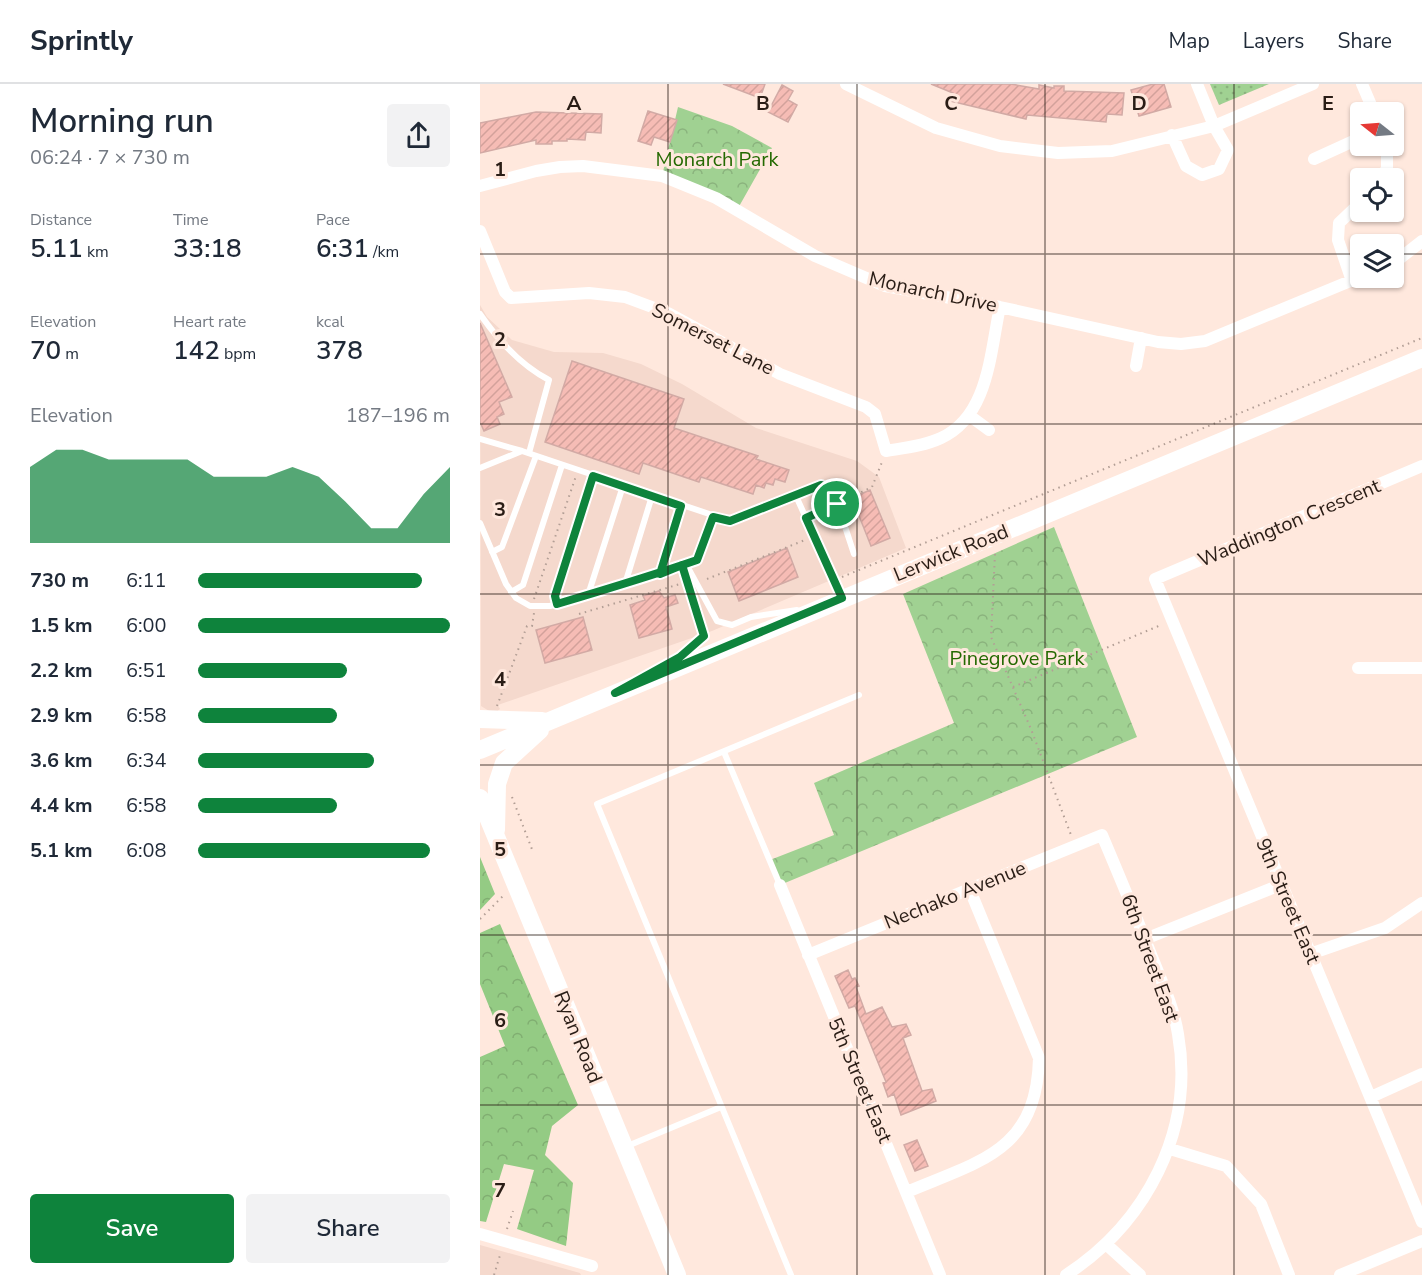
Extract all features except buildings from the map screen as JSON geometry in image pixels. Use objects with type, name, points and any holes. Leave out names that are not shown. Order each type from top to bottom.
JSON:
[{"type":"main road","name":"Lerwick Road","points":[[480,750],[1422,358]]},
{"type":"main road","points":[[487,716],[550,721]]},
{"type":"main road","points":[[495,837],[497,784],[504,764],[550,721]]},
{"type":"main road","name":"Ryan Road","points":[[480,798],[677,1275]]},
{"type":"main road","points":[[480,819],[495,837]]},
{"type":"street","points":[[846,84],[936,128],[1000,146],[1058,153],[1112,151],[1214,126],[1313,84]]},
{"type":"street","points":[[1172,135],[1186,166],[1202,175],[1219,169],[1228,150],[1214,126],[1197,84]]},
{"type":"street","points":[[1362,84],[1370,102]]},
{"type":"street","points":[[1314,159],[1350,143]]},
{"type":"street","name":"Monarch Drive","points":[[480,186],[536,171],[571,167],[630,171],[662,176],[716,198],[815,256],[885,286],[999,307],[1141,338],[1181,344],[1205,341],[1350,281]]},
{"type":"street","points":[[1350,213],[1339,224],[1338,240],[1350,266]]},
{"type":"street","name":"Somerset Lane","points":[[480,231],[505,292],[511,298],[519,300],[559,293],[625,297],[668,313],[780,374],[866,407],[875,414],[886,451]]},
{"type":"street","points":[[1404,255],[1422,241]]},
{"type":"street","points":[[886,451],[942,438],[970,416],[981,393],[999,307]]},
{"type":"street","points":[[1136,366],[1141,338]]},
{"type":"street","points":[[970,416],[988,430]]},
{"type":"street","name":"Waddington Crescent","points":[[1155,579],[1422,466]]},
{"type":"street","name":"9th Street East","points":[[1155,579],[1280,885],[1422,1222]]},
{"type":"street","points":[[1358,668],[1422,668]]},
{"type":"street","name":"Nechako Avenue","points":[[808,955],[1102,835]]},
{"type":"street","name":"6th Street East","points":[[1066,1275],[1107,1245],[1144,1200],[1170,1149],[1183,1079],[1178,1033],[1165,989],[1102,835]]},
{"type":"street","name":"5th Street East","points":[[780,885],[940,1275]]},
{"type":"street","points":[[1145,939],[1280,885]]},
{"type":"street","points":[[907,1192],[982,1160],[1005,1146],[1021,1128],[1032,1107],[1038,1086],[1039,1058],[970,890]]},
{"type":"street","points":[[1310,954],[1385,928],[1422,903]]},
{"type":"street","points":[[1371,1097],[1422,1074]]},
{"type":"street","points":[[1170,1149],[1226,1166],[1261,1204],[1289,1275]]},
{"type":"street","points":[[480,1234],[594,1270]]},
{"type":"street","points":[[1340,1275],[1422,1241]]},
{"type":"street","points":[[1107,1245],[1140,1275]]},
{"type":"lane","points":[[480,314],[494,334],[531,371],[549,380],[502,547],[492,552]]},
{"type":"lane","points":[[480,439],[529,453],[730,521],[821,485],[832,490],[854,554]]},
{"type":"lane","points":[[480,468],[529,453]]},
{"type":"lane","points":[[512,592],[523,585],[562,465]]},
{"type":"lane","points":[[557,604],[555,596],[593,476]]},
{"type":"lane","points":[[588,595],[623,486]]},
{"type":"lane","points":[[625,584],[652,496]]},
{"type":"lane","points":[[796,496],[842,598]]},
{"type":"lane","points":[[660,574],[681,506]]},
{"type":"lane","points":[[480,523],[512,592],[516,598],[534,606],[557,604],[660,574],[697,560],[713,517]]},
{"type":"lane","points":[[684,564],[717,621],[732,625],[751,617],[824,606]]},
{"type":"lane","points":[[615,693],[680,657],[704,636],[684,564]]},
{"type":"lane","points":[[791,1275],[597,804],[859,695]]},
{"type":"lane","points":[[724,752],[780,885]]},
{"type":"lane","points":[[624,1148],[722,1107]]},
{"type":"path","points":[[834,580],[1422,338]]},
{"type":"path","points":[[806,518],[872,487],[886,451]]},
{"type":"path","points":[[487,716],[526,626],[532,626],[534,606],[578,471]]},
{"type":"path","points":[[707,579],[805,540]]},
{"type":"path","points":[[995,554],[991,637],[1075,846]]},
{"type":"path","points":[[579,614],[683,583]]},
{"type":"path","points":[[1013,687],[1172,620]]},
{"type":"path","points":[[509,789],[533,852]]},
{"type":"path","points":[[480,919],[514,884]]},
{"type":"shaded area","points":[[480,305],[487,317],[512,340],[554,352],[603,353],[641,364],[682,384],[756,428],[857,461],[879,477],[906,548],[712,631],[498,705],[500,709],[494,714],[481,706]]},
{"type":"shaded area","points":[[480,1245],[580,1273],[581,1275],[480,1275]]},
{"type":"green space","points":[[1210,84],[1269,84],[1219,105]]},
{"type":"green space","name":"Monarch Park","points":[[678,107],[732,126],[772,148],[737,210],[662,176]]},
{"type":"green space","name":"Pinegrove Park","points":[[1054,527],[1137,737],[780,885],[770,860],[834,835],[814,783],[954,723],[903,594]]},
{"type":"green space","points":[[480,857],[495,894],[480,910]]},
{"type":"green space","points":[[500,924],[578,1105],[552,1126],[545,1155],[573,1183],[566,1246],[517,1229],[534,1170],[504,1164],[486,1222],[480,1221],[480,1057],[505,1046],[480,984],[480,933]]},
{"type":"route","points":[[837,504],[806,518],[842,598],[615,693],[680,657],[704,636],[682,565],[660,574],[681,506],[593,476],[555,596],[557,604],[660,574],[682,565],[697,560],[713,517],[730,521],[821,485],[832,490],[837,504]]}]
